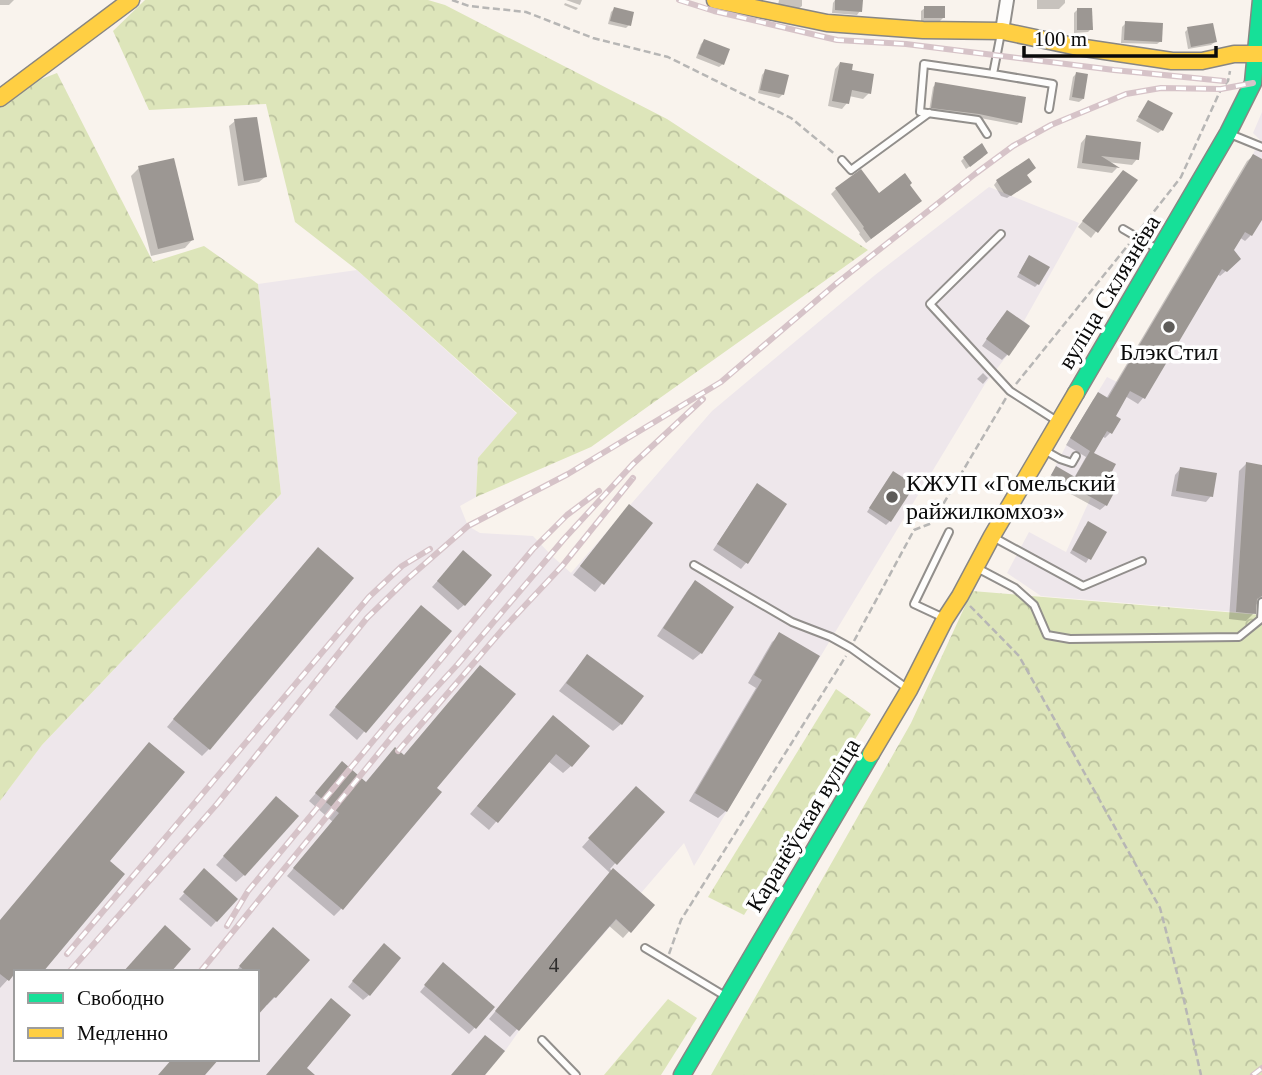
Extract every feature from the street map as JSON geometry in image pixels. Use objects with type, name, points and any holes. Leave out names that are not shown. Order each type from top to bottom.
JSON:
[{"type":"main road","points":[[715,0],[827,23],[923,30],[1002,31],[1079,47],[1172,61],[1202,61],[1234,54],[1259,54]]},
{"type":"main road","name":"вуліца Склязнёва","points":[[960,596],[1042,449],[1228,133],[1253,83],[1259,54],[1261,0]]},
{"type":"main road","points":[[0,98],[127,1]]},
{"type":"main road","name":"Каранёўская вуліца","points":[[682,1075],[909,690],[960,596]]},
{"type":"street","points":[[1002,31],[1007,0]]},
{"type":"lane","points":[[993,74],[1002,31]]},
{"type":"lane","points":[[987,134],[978,120],[920,112],[924,64],[1053,85],[1049,109]]},
{"type":"lane","points":[[842,160],[851,170],[929,113]]},
{"type":"lane","points":[[1228,133],[1262,147]]},
{"type":"lane","points":[[1123,229],[1160,251]]},
{"type":"lane","points":[[1001,234],[930,304],[1010,391],[1058,422]]},
{"type":"lane","points":[[1042,449],[1072,463],[1076,456]]},
{"type":"lane","points":[[946,619],[914,604],[949,532]]},
{"type":"lane","points":[[992,536],[1083,586],[1142,561]]},
{"type":"lane","points":[[694,565],[792,622],[851,648],[909,690]]},
{"type":"lane","points":[[975,567],[1015,588],[1034,604],[1046,635],[1070,639],[1239,637],[1261,619],[1262,602]]},
{"type":"lane","points":[[645,948],[727,996]]},
{"type":"lane","points":[[542,1041],[576,1075]]},
{"type":"path","points":[[452,0],[469,6],[526,12],[593,38],[668,57],[791,118],[842,160]]},
{"type":"path","points":[[667,961],[681,920],[851,648],[915,530],[932,523],[1010,391],[1181,177],[1221,89],[1228,81],[1234,54]]},
{"type":"path","points":[[960,596],[1019,656],[1160,908],[1201,1075]]},
{"type":"shaded area","points":[[1262,112],[1262,465],[1246,463],[1236,612],[1041,596],[1007,573],[1029,532],[1066,552],[1091,497],[1051,475],[1107,377],[1117,382],[1253,154],[1260,140],[1253,133]]},
{"type":"shaded area","points":[[989,187],[1079,223],[1024,321],[1030,326],[985,384],[694,866],[684,843],[641,893],[655,905],[631,933],[616,920],[519,1031],[485,1075],[0,1075],[0,801],[42,745],[281,494],[258,284],[357,270],[517,414],[478,458],[476,497],[460,506],[468,526],[480,533],[533,536],[571,573],[712,411],[875,275]]},
{"type":"green space","points":[[145,0],[428,0],[445,5],[667,119],[868,250],[591,447],[476,497],[478,458],[517,413],[357,270],[295,222],[266,104],[149,110],[113,31]]},
{"type":"green space","points":[[57,73],[153,262],[204,246],[258,284],[281,494],[42,745],[0,801],[0,95]]},
{"type":"green space","points":[[972,591],[1262,615],[1262,1075],[711,1075],[911,723]]},
{"type":"green space","points":[[836,689],[871,714],[744,915],[708,897]]},
{"type":"green space","points":[[668,999],[697,1018],[661,1075],[604,1075]]},
{"type":"building","points":[[835,0],[863,0],[862,12],[835,10]]},
{"type":"building","points":[[924,6],[945,6],[945,18],[924,18]]},
{"type":"building","points":[[614,7],[634,12],[631,26],[610,21]]},
{"type":"building","points":[[1077,8],[1092,8],[1093,30],[1077,30]]},
{"type":"building","points":[[1125,21],[1163,23],[1162,42],[1124,40]]},
{"type":"building","points":[[1213,23],[1217,42],[1191,47],[1187,27]]},
{"type":"building","points":[[704,39],[730,49],[724,65],[698,54]]},
{"type":"building","points":[[840,62],[853,64],[852,70],[874,74],[871,94],[852,90],[849,104],[832,101]]},
{"type":"building","points":[[765,69],[789,75],[784,95],[760,90]]},
{"type":"building","points":[[1076,72],[1088,74],[1084,99],[1072,97]]},
{"type":"building","points":[[935,82],[1026,97],[1022,123],[931,108]]},
{"type":"building","points":[[1148,100],[1173,113],[1163,131],[1138,117]]},
{"type":"building","points":[[257,117],[267,177],[244,181],[234,119]]},
{"type":"building","points":[[1086,135],[1141,142],[1139,160],[1101,156],[1120,168],[1082,163]]},
{"type":"building","points":[[982,143],[988,153],[970,167],[963,157]]},
{"type":"building","name":"БлэкСтил","points":[[1253,154],[1262,159],[1262,220],[1252,236],[1245,232],[1234,250],[1241,259],[1227,272],[1222,269],[1145,399],[1130,391],[1116,416],[1121,419],[1112,434],[1107,431],[1094,453],[1116,464],[1106,483],[1116,489],[1107,506],[1051,475],[1056,466],[1075,477],[1090,451],[1070,438],[1098,392],[1108,398]]},
{"type":"building","points":[[174,158],[194,240],[158,249],[138,166]]},
{"type":"building","points":[[1029,158],[1036,168],[1027,175],[1032,182],[1011,196],[1004,193],[996,180]]},
{"type":"building","points":[[861,169],[879,193],[905,173],[922,201],[871,239],[835,188]]},
{"type":"building","points":[[1123,170],[1138,180],[1098,233],[1082,221]]},
{"type":"building","points":[[1029,255],[1050,267],[1039,285],[1019,273]]},
{"type":"building","points":[[1007,310],[1030,326],[1009,356],[986,339]]},
{"type":"building","points":[[1246,462],[1262,465],[1262,596],[1257,599],[1256,614],[1236,612]]},
{"type":"building","points":[[1180,467],[1217,473],[1213,497],[1176,491]]},
{"type":"building","name":"КЖУП «Гомельский райжилкомхоз»","points":[[893,471],[915,485],[891,522],[869,508]]},
{"type":"building","points":[[757,483],[787,504],[748,564],[717,544]]},
{"type":"building","points":[[629,504],[653,523],[604,585],[580,566]]},
{"type":"building","points":[[1088,521],[1107,532],[1091,560],[1072,550]]},
{"type":"building","points":[[318,547],[354,578],[210,750],[173,719]]},
{"type":"building","points":[[463,550],[492,575],[465,606],[437,581]]},
{"type":"building","points":[[695,580],[734,607],[702,654],[663,628]]},
{"type":"building","points":[[421,605],[452,631],[366,733],[335,707]]},
{"type":"building","points":[[779,632],[820,656],[727,812],[695,793],[762,680],[754,675]]},
{"type":"building","points":[[587,654],[644,696],[622,725],[566,683]]},
{"type":"building","points":[[480,665],[516,694],[437,788],[442,792],[343,910],[293,868],[339,813],[315,793],[342,761],[366,782],[395,747],[404,755]]},
{"type":"building","points":[[553,715],[590,746],[572,767],[556,754],[498,823],[477,806]]},
{"type":"building","points":[[149,742],[185,772],[110,861],[125,874],[45,970],[14,970],[9,981],[0,974],[0,920]]},
{"type":"building","points":[[636,786],[665,812],[617,865],[588,838]]},
{"type":"building","points":[[276,796],[299,816],[245,876],[223,856]]},
{"type":"building","points":[[204,868],[238,899],[217,922],[183,892]]},
{"type":"building","points":[[613,868],[655,905],[631,933],[616,919],[519,1031],[495,1011]]},
{"type":"building","points":[[165,925],[191,949],[173,970],[125,970]]},
{"type":"building","points":[[273,927],[310,960],[259,1014],[259,970],[244,970],[239,966]]},
{"type":"building","points":[[384,943],[401,958],[370,996],[352,981]]},
{"type":"building","points":[[443,962],[495,1007],[476,1029],[424,985]]},
{"type":"building","points":[[331,998],[351,1015],[307,1068],[315,1075],[266,1075]]},
{"type":"building","points":[[485,1035],[505,1051],[485,1075],[451,1075]]},
{"type":"building","points":[[170,1061],[217,1061],[205,1075],[158,1075]]},
{"type":"railway","points":[[679,0],[837,40],[906,44],[1224,81]]},
{"type":"railway","points":[[71,970],[217,804],[367,618],[468,526],[568,474],[721,382],[837,283],[1013,146],[1051,125],[1126,94],[1161,88],[1221,89],[1253,83]]},
{"type":"railway","points":[[202,970],[400,727],[458,664],[564,539],[633,464],[703,399]]},
{"type":"railway","points":[[398,751],[503,629],[563,565],[633,478]]},
{"type":"railway","points":[[227,926],[248,891],[533,549],[567,515],[599,491]]},
{"type":"railway","points":[[67,954],[369,597],[402,566],[430,549]]},
{"type":"railway","points":[[1253,1075],[1262,1068]]},
{"type":"traffic: fast","points":[[1076,393],[1228,133],[1253,83],[1261,0]]},
{"type":"traffic: fast","points":[[682,1075],[871,754]]},
{"type":"traffic: slow","points":[[0,98],[131,0]]},
{"type":"traffic: slow","points":[[715,0],[827,23],[923,30],[1002,31],[1078,47],[1172,61],[1202,61],[1234,54],[1262,54]]},
{"type":"traffic: slow","points":[[871,754],[909,690],[992,536],[1076,393]]},
{"type":"place","name":"БлэкСтил","points":[[1169,327]]},
{"type":"place","name":"КЖУП «Гомельский райжилкомхоз»","points":[[892,497]]}]
